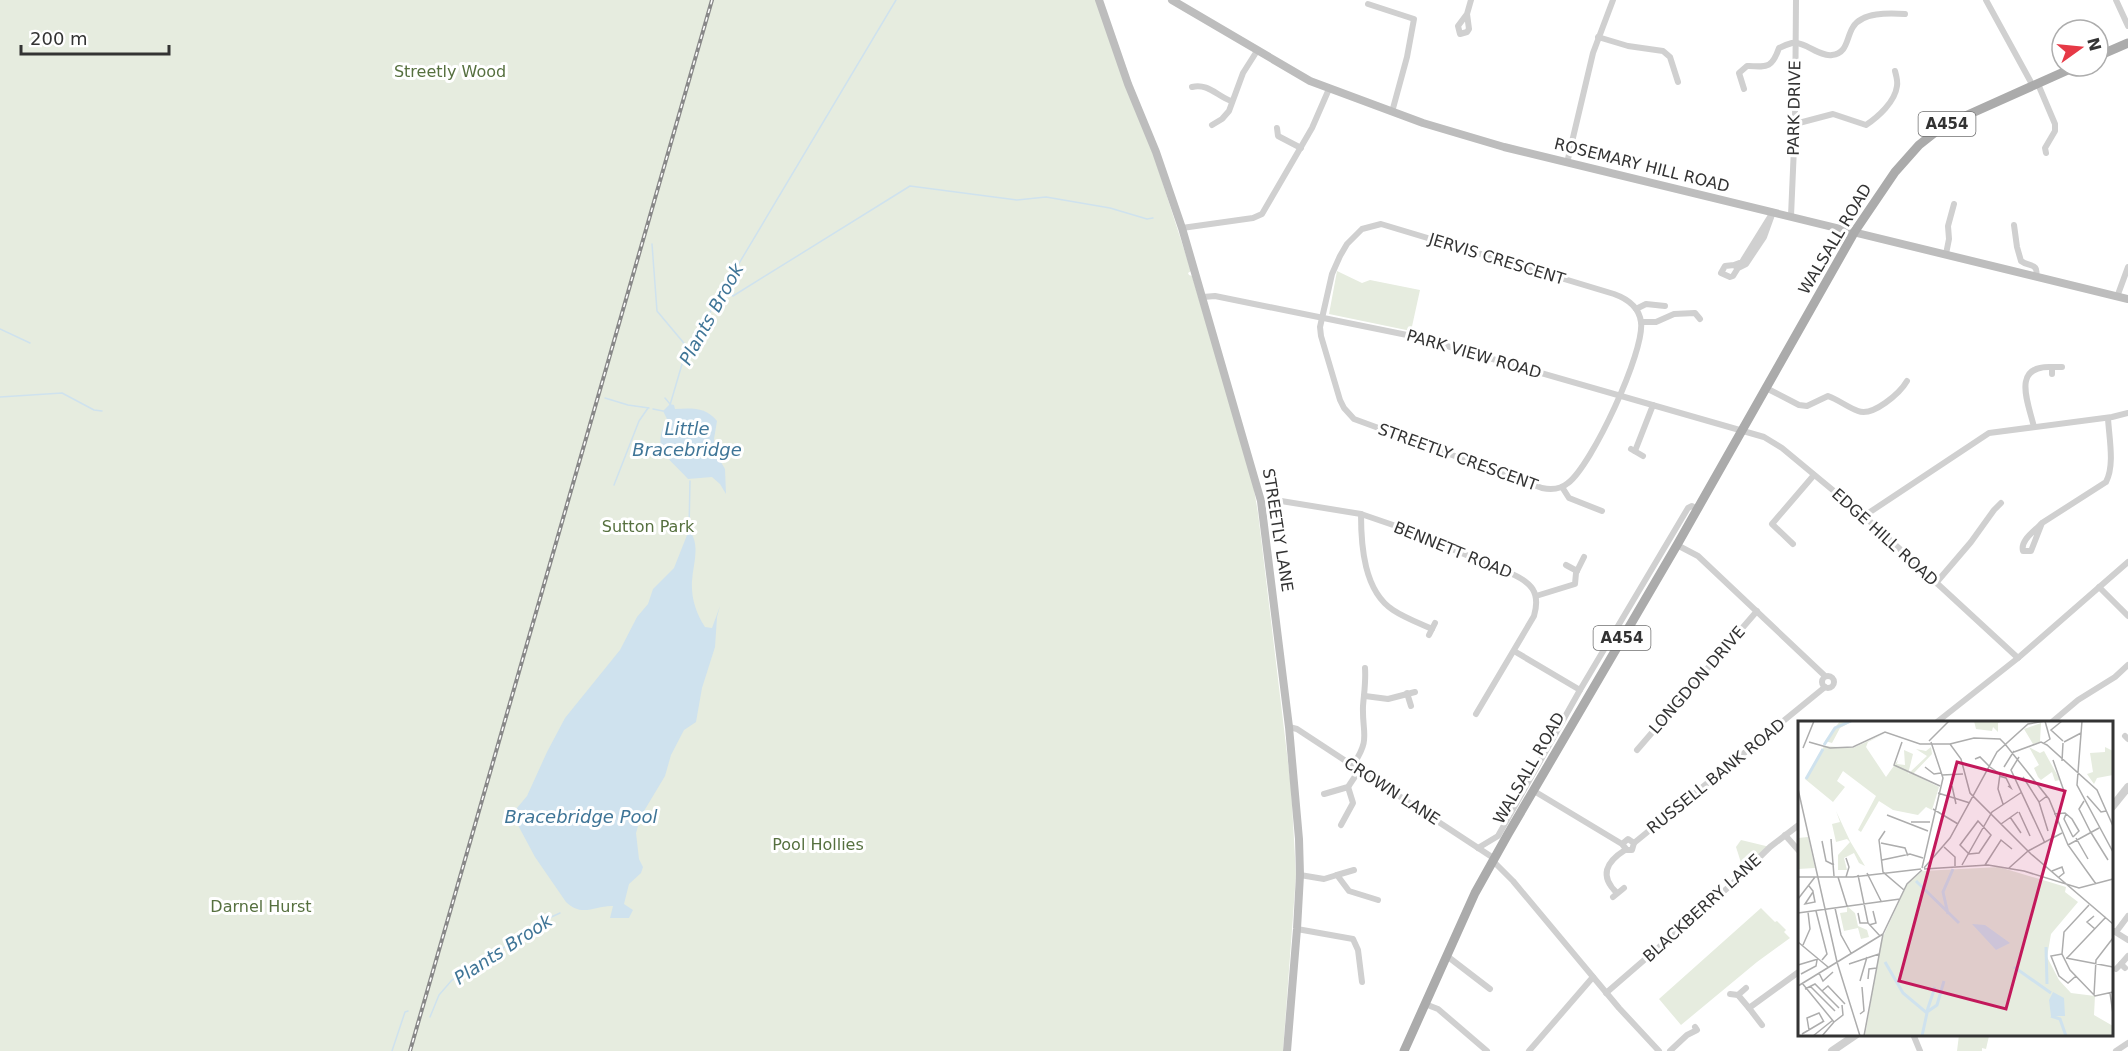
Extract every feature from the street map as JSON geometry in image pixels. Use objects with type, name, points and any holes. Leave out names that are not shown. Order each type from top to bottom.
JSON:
[{"type":"main road","name":"STREETLY LANE","points":[[1099,0],[1182,228],[1261,501],[1297,803],[1300,875],[1287,1051]]},
{"type":"main road","name":"ROSEMARY HILL ROAD","points":[[1172,0],[1292,71],[1329,89],[1392,112],[1504,147],[2128,299]]},
{"type":"main road","points":[[2110,51],[2128,43]]},
{"type":"main road","name":"WALSALL ROAD","points":[[1404,1051],[1475,893],[1855,231],[1895,172],[1943,126],[2051,78]]},
{"type":"street","points":[[1467,14],[1471,0]]},
{"type":"street","points":[[1567,163],[1598,37],[1613,0]]},
{"type":"street","name":"PARK DRIVE","points":[[1791,216],[1795,123],[1796,0]]},
{"type":"street","points":[[1986,0],[2036,85],[2055,124],[2055,131],[2045,150],[2037,147]]},
{"type":"street","points":[[2116,0],[2128,26]]},
{"type":"street","points":[[1368,4],[1414,19],[1407,57],[1392,112]]},
{"type":"street","points":[[1744,89],[1739,73],[1747,66],[1766,67],[1774,62],[1779,48],[1794,43],[1830,56],[1841,52],[1847,44],[1853,26],[1863,19],[1882,13],[1905,14]]},
{"type":"street","points":[[1598,37],[1628,46],[1663,51],[1670,57],[1670,69],[1678,82]]},
{"type":"street","points":[[1216,125],[1229,111],[1243,73],[1257,51]]},
{"type":"street","points":[[1795,123],[1833,114],[1866,125],[1878,117],[1890,102],[1897,87],[1895,70]]},
{"type":"street","points":[[1191,87],[1201,85],[1207,87],[1222,98],[1231,101]]},
{"type":"street","points":[[1201,85],[1201,93]]},
{"type":"street","points":[[1182,228],[1253,218],[1262,214],[1301,148],[1329,89]]},
{"type":"street","points":[[1277,128],[1278,136],[1301,148]]},
{"type":"street","points":[[1946,254],[1949,239],[1948,226],[1954,204]]},
{"type":"street","points":[[1736,267],[1742,262],[1773,212]]},
{"type":"street","name":"JERVIS CRESCENT","points":[[1322,317],[1332,274],[1347,244],[1362,229],[1381,224],[1614,294],[1630,301],[1636,309]]},
{"type":"street","points":[[2014,225],[2021,261],[2035,266],[2036,276]]},
{"type":"street","points":[[2117,297],[2128,267]]},
{"type":"street","name":"PARK VIEW ROAD","points":[[1203,297],[1215,296],[1412,336],[1742,431]]},
{"type":"street","points":[[1621,396],[1640,335],[1641,322],[1636,309],[1646,304],[1665,306]]},
{"type":"street","points":[[1641,322],[1656,322],[1674,314],[1698,310],[1700,319]]},
{"type":"street","name":"STREETLY CRESCENT","points":[[1322,317],[1321,336],[1340,400],[1354,419],[1542,488],[1562,487],[1573,479],[1610,419],[1621,396]]},
{"type":"street","points":[[2034,427],[2024,385],[2026,377],[2032,370],[2042,366],[2052,370],[2062,367]]},
{"type":"street","points":[[1766,388],[1800,405],[1807,406],[1828,396],[1864,413],[1897,395],[1908,381]]},
{"type":"street","points":[[1643,456],[1633,450],[1653,405]]},
{"type":"street","points":[[1864,516],[1989,433],[2128,414]]},
{"type":"street","points":[[2042,523],[2106,483],[2110,465],[2108,418]]},
{"type":"street","name":"EDGE HILL ROAD","points":[[1742,431],[1773,442],[1864,516],[2018,658]]},
{"type":"street","points":[[1793,544],[1772,524],[1814,475]]},
{"type":"street","points":[[1562,487],[1569,498],[1602,511]]},
{"type":"street","name":"BENNETT ROAD","points":[[1261,501],[1275,500],[1361,514],[1396,525],[1523,579],[1532,586],[1536,596]]},
{"type":"street","points":[[1936,583],[2001,504]]},
{"type":"street","name":"WALSALL ROAD","points":[[1478,848],[1498,836],[1580,690],[1688,508],[1692,506],[1697,509]]},
{"type":"street","points":[[1361,514],[1366,564],[1370,579],[1379,596],[1392,609],[1432,629]]},
{"type":"street","points":[[1677,544],[1698,556],[1825,676],[1831,676],[1835,680],[1832,687],[1825,687],[1822,681],[1825,676]]},
{"type":"street","points":[[1476,714],[1534,616],[1537,606],[1536,596],[1575,587],[1577,571],[1584,557]]},
{"type":"street","points":[[1939,721],[2018,658],[2128,562]]},
{"type":"street","points":[[1566,565],[1577,571]]},
{"type":"street","points":[[2099,587],[2128,616]]},
{"type":"street","name":"LONGDON DRIVE","points":[[1637,750],[1757,611]]},
{"type":"street","points":[[1514,651],[1580,690]]},
{"type":"street","points":[[2054,721],[2078,700],[2126,670]]},
{"type":"street","points":[[1353,765],[1365,742],[1363,673]]},
{"type":"street","name":"RUSSELL BANK ROAD","points":[[1624,847],[1628,839],[1634,843],[1825,687]]},
{"type":"street","points":[[1365,696],[1388,699],[1415,692]]},
{"type":"street","points":[[1407,693],[1411,706]]},
{"type":"street","name":"CROWN LANE","points":[[1289,727],[1298,729],[1494,860],[1606,993],[1659,1051]]},
{"type":"street","points":[[1324,794],[1348,788],[1360,770]]},
{"type":"street","points":[[2113,806],[2128,787]]},
{"type":"street","points":[[1341,825],[1353,803],[1348,788]]},
{"type":"street","points":[[1534,791],[1624,847],[1611,862],[1604,880],[1615,895],[1624,888]]},
{"type":"street","name":"BLACKBERRY LANE","points":[[1606,993],[1798,825]]},
{"type":"street","points":[[1785,835],[1798,850]]},
{"type":"street","points":[[1300,875],[1324,879],[1353,870]]},
{"type":"street","points":[[1337,875],[1349,891],[1378,900]]},
{"type":"street","points":[[2128,916],[2114,931],[2128,940]]},
{"type":"street","points":[[1297,929],[1353,939],[1358,950],[1362,981]]},
{"type":"street","points":[[1447,956],[1490,989]]},
{"type":"street","points":[[2121,967],[2128,956]]},
{"type":"street","points":[[1749,1008],[1798,972]]},
{"type":"street","points":[[1529,1051],[1593,977]]},
{"type":"street","points":[[1738,995],[1746,988]]},
{"type":"street","points":[[1730,994],[1738,995],[1762,1025]]},
{"type":"street","points":[[1425,1004],[1438,1009],[1487,1051]]},
{"type":"street","points":[[1670,1051],[1687,1035],[1697,1030]]},
{"type":"street","points":[[1832,1051],[1855,1036]]},
{"type":"street","points":[[1913,1036],[1920,1051]]},
{"type":"street","points":[[2116,1051],[2128,1043]]},
{"type":"green space","name":"Sutton Park","points":[[0,0],[1096,0],[1153,153],[1191,271],[1188,273],[1192,276],[1252,478],[1291,787],[1296,875],[1283,1051],[0,1051]]},
{"type":"green space","points":[[1337,271],[1362,283],[1370,280],[1420,290],[1411,331],[1329,314]]},
{"type":"green space","points":[[1741,840],[1770,847],[1744,872],[1736,847]]},
{"type":"green space","points":[[1761,908],[1786,930],[1784,932],[1790,938],[1757,962],[1681,1025],[1659,999]]},
{"type":"green space","points":[[1959,1036],[1989,1036],[1986,1049],[1982,1048],[1982,1051],[1957,1051]]},
{"type":"water","name":"Little Bracebridge","points":[[670,404],[674,405],[675,409],[703,411],[717,421],[714,439],[715,452],[725,469],[726,494],[712,477],[688,479],[664,453],[660,439],[667,419],[663,411]]},
{"type":"water","name":"Bracebridge Pool","points":[[689,530],[695,542],[693,599],[705,627],[712,628],[720,606],[715,647],[702,688],[696,722],[684,730],[671,755],[665,776],[641,816],[636,833],[639,859],[643,867],[641,873],[629,884],[624,904],[633,910],[629,918],[610,918],[613,906],[583,910],[572,907],[566,902],[535,857],[512,814],[527,796],[565,718],[620,650],[637,617],[648,604],[653,589],[674,568]]},
{"type":"waterway","name":"Plants Brook","points":[[670,405],[685,354],[896,0]]},
{"type":"waterway","points":[[723,290],[733,296],[910,186],[1017,200],[1046,197],[1110,208],[1147,219],[1153,218]]},
{"type":"waterway","points":[[652,244],[657,311],[688,348]]},
{"type":"waterway","points":[[0,329],[30,343]]},
{"type":"waterway","points":[[0,397],[62,393],[94,410],[102,411]]},
{"type":"waterway","points":[[605,398],[649,408]]},
{"type":"waterway","name":"Plants Brook","points":[[665,398],[670,404]]},
{"type":"waterway","points":[[614,485],[639,421],[648,408]]},
{"type":"waterway","points":[[653,409],[663,411]]},
{"type":"waterway","name":"Plants Brook","points":[[689,530],[690,481]]},
{"type":"waterway","name":"Plants Brook","points":[[430,1017],[439,995],[452,980],[487,961],[516,938],[529,934],[536,924],[560,913]]},
{"type":"waterway","name":"Plants Brook","points":[[392,1051],[405,1012],[408,1011]]},
{"type":"railway","points":[[410,1051],[712,0]]},
{"type":"park label","name":"Streetly Wood","points":[[450,71]]},
{"type":"park label","name":"Pool Hollies","points":[[818,844]]},
{"type":"park label","name":"Darnel Hurst","points":[[261,906]]}]
